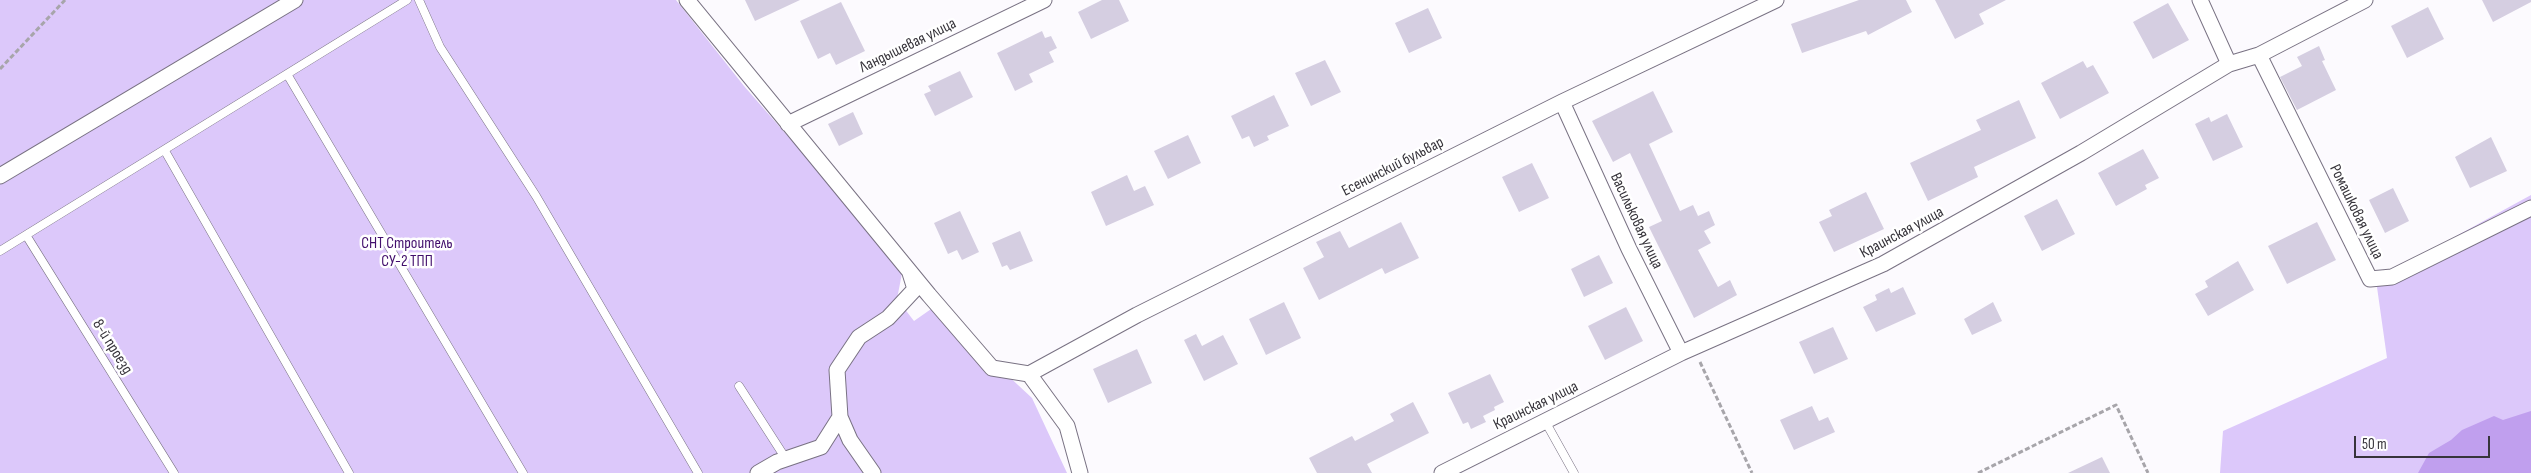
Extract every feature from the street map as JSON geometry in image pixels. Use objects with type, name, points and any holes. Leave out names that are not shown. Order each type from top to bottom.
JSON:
[{"type":"street","points":[[0,176],[295,0]]},
{"type":"street","points":[[687,0],[992,368],[1029,374],[1067,426],[1080,473]]},
{"type":"street","name":"Ландышевая улица","points":[[788,124],[1044,0]]},
{"type":"street","name":"Есенинский бульвар","points":[[1029,374],[1146,311],[1562,102],[1776,0]]},
{"type":"street","points":[[2200,0],[2229,64]]},
{"type":"street","name":"Краинская улица","points":[[1442,473],[1687,351],[1883,264],[2081,153],[2229,64],[2259,55],[2365,0]]},
{"type":"street","name":"Ромашковая улица","points":[[2259,55],[2370,279],[2392,276],[2531,208]]},
{"type":"street","name":"Васильковая улица","points":[[1562,102],[1629,249],[1687,351]]},
{"type":"street","points":[[873,473],[850,440],[840,417],[837,370],[858,337],[888,318],[915,289],[908,268]]},
{"type":"street","points":[[758,473],[786,459],[821,447],[840,417]]},
{"type":"lane","points":[[0,251],[165,151],[406,0]]},
{"type":"lane","points":[[418,0],[440,46],[536,196],[698,473]]},
{"type":"lane","points":[[287,74],[522,473]]},
{"type":"lane","points":[[165,151],[349,473]]},
{"type":"lane","name":"8-й проезд","points":[[26,235],[174,473]]},
{"type":"lane","points":[[740,386],[786,459]]},
{"type":"lane","points":[[1545,421],[1574,473]]},
{"type":"path","points":[[0,69],[65,0]]},
{"type":"path","points":[[1687,351],[1752,473]]},
{"type":"path","points":[[1978,473],[2116,405],[2148,473]]},
{"type":"green space","name":"СНТ Строитель СУ-2 ТПП","points":[[0,0],[676,0],[744,86],[903,268],[897,299],[914,321],[934,307],[1032,398],[1067,473],[0,473]]},
{"type":"green space","points":[[2531,195],[2531,473],[2220,473],[2223,431],[2387,358],[2376,280]]},
{"type":"shaded area","points":[[2531,411],[2531,473],[2418,473],[2429,453],[2451,440],[2462,430],[2494,416],[2503,420]]},
{"type":"building","points":[[745,0],[800,0],[755,21]]},
{"type":"building","points":[[1102,0],[1119,0],[1129,21],[1091,39],[1078,12]]},
{"type":"building","points":[[1859,0],[1906,0],[1912,12],[1868,35],[1866,31],[1802,53],[1791,24]]},
{"type":"building","points":[[1935,0],[2006,0],[1979,14],[1984,24],[1955,39]]},
{"type":"building","points":[[2482,0],[2531,0],[2531,2],[2493,22]]},
{"type":"building","points":[[841,2],[865,51],[836,65],[830,53],[818,59],[800,21]]},
{"type":"building","points":[[2168,3],[2189,40],[2153,59],[2133,22]]},
{"type":"building","points":[[2428,7],[2444,39],[2407,58],[2391,26]]},
{"type":"building","points":[[1428,8],[1442,38],[1409,53],[1395,23]]},
{"type":"building","points":[[1042,31],[1045,38],[1051,36],[1057,48],[1049,52],[1054,62],[1029,74],[1033,82],[1015,91],[997,53]]},
{"type":"building","points":[[2319,46],[2325,60],[2322,61],[2336,90],[2297,110],[2280,77],[2302,66],[2297,57]]},
{"type":"building","points":[[1325,60],[1341,92],[1311,106],[1295,73]]},
{"type":"building","points":[[2083,61],[2087,68],[2093,65],[2109,93],[2060,119],[2041,83]]},
{"type":"building","points":[[960,71],[973,97],[935,116],[924,94],[931,91],[928,86]]},
{"type":"building","points":[[1653,91],[1673,132],[1649,144],[1680,211],[1693,205],[1698,216],[1709,211],[1715,225],[1704,231],[1711,243],[1698,250],[1718,287],[1730,280],[1737,295],[1694,318],[1649,227],[1662,221],[1630,153],[1613,162],[1592,121]]},
{"type":"building","points":[[1274,95],[1289,126],[1267,136],[1269,140],[1254,147],[1249,136],[1242,139],[1231,116]]},
{"type":"building","points":[[2019,100],[2036,138],[1974,167],[1978,177],[1928,201],[1910,163],[1981,130],[1976,120]]},
{"type":"building","points":[[853,112],[863,134],[839,146],[828,124]]},
{"type":"building","points":[[2227,114],[2243,147],[2213,161],[2195,124],[2209,117],[2211,122]]},
{"type":"building","points":[[1188,135],[1201,163],[1168,179],[1154,151]]},
{"type":"building","points":[[2491,137],[2507,171],[2470,188],[2455,157]]},
{"type":"building","points":[[2143,149],[2159,178],[2145,185],[2147,189],[2116,206],[2098,173]]},
{"type":"building","points":[[1532,163],[1549,198],[1519,212],[1502,177]]},
{"type":"building","points":[[1127,175],[1134,191],[1145,186],[1154,205],[1106,226],[1091,192]]},
{"type":"building","points":[[2393,188],[2409,221],[2385,233],[2369,200]]},
{"type":"building","points":[[1866,192],[1884,229],[1834,252],[1819,222],[1832,216],[1829,210]]},
{"type":"building","points":[[2057,199],[2075,234],[2042,251],[2024,216]]},
{"type":"building","points":[[960,211],[979,252],[962,260],[957,250],[948,254],[934,223]]},
{"type":"building","points":[[1401,222],[1419,258],[1385,274],[1382,268],[1319,300],[1303,268],[1324,257],[1316,242],[1340,231],[1349,248]]},
{"type":"building","points":[[2317,222],[2336,260],[2287,284],[2268,246]]},
{"type":"building","points":[[1020,231],[1033,261],[1010,270],[1007,265],[1002,267],[992,243]]},
{"type":"building","points":[[1599,255],[1613,283],[1584,297],[1571,269]]},
{"type":"building","points":[[2238,261],[2254,290],[2208,316],[2195,294],[2208,287],[2205,281]]},
{"type":"building","points":[[1903,287],[1916,314],[1876,332],[1863,307],[1877,300],[1875,295],[1889,288],[1891,293]]},
{"type":"building","points":[[1284,302],[1301,338],[1266,355],[1249,319]]},
{"type":"building","points":[[1993,302],[2002,321],[1972,335],[1964,319]]},
{"type":"building","points":[[1626,307],[1643,341],[1605,360],[1588,326]]},
{"type":"building","points":[[1833,327],[1848,359],[1814,374],[1799,342]]},
{"type":"building","points":[[1196,334],[1202,346],[1223,335],[1238,364],[1204,381],[1184,340]]},
{"type":"building","points":[[1137,349],[1152,383],[1108,403],[1093,369]]},
{"type":"building","points":[[1490,374],[1504,402],[1494,407],[1495,410],[1483,416],[1486,422],[1471,429],[1468,422],[1463,424],[1448,393]]},
{"type":"building","points":[[1413,402],[1429,433],[1367,464],[1372,473],[1317,473],[1309,458],[1352,436],[1355,441],[1394,421],[1390,414]]},
{"type":"building","points":[[1812,406],[1819,421],[1828,417],[1835,432],[1794,450],[1780,420]]},
{"type":"building","points":[[2102,457],[2110,473],[2068,473]]}]
